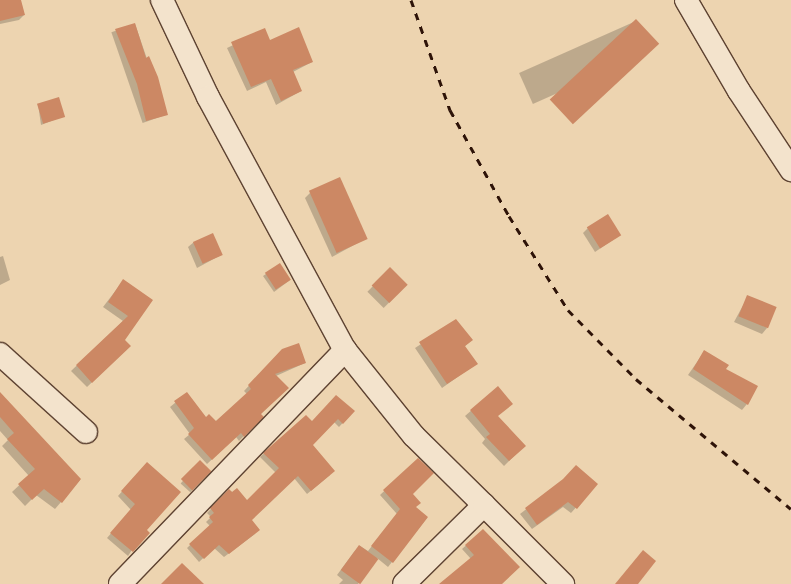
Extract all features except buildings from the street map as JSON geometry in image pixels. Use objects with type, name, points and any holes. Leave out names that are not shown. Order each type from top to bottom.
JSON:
[{"type":"street","points":[[162,0],[208,97],[345,350],[414,436],[563,584]]},
{"type":"street","points":[[686,0],[739,91],[791,170]]},
{"type":"street","points":[[120,584],[345,350]]},
{"type":"street","points":[[0,354],[86,432]]},
{"type":"street","points":[[404,584],[484,505]]},
{"type":"railway","points":[[411,0],[450,110],[509,216],[568,310],[636,379],[791,509]]}]
